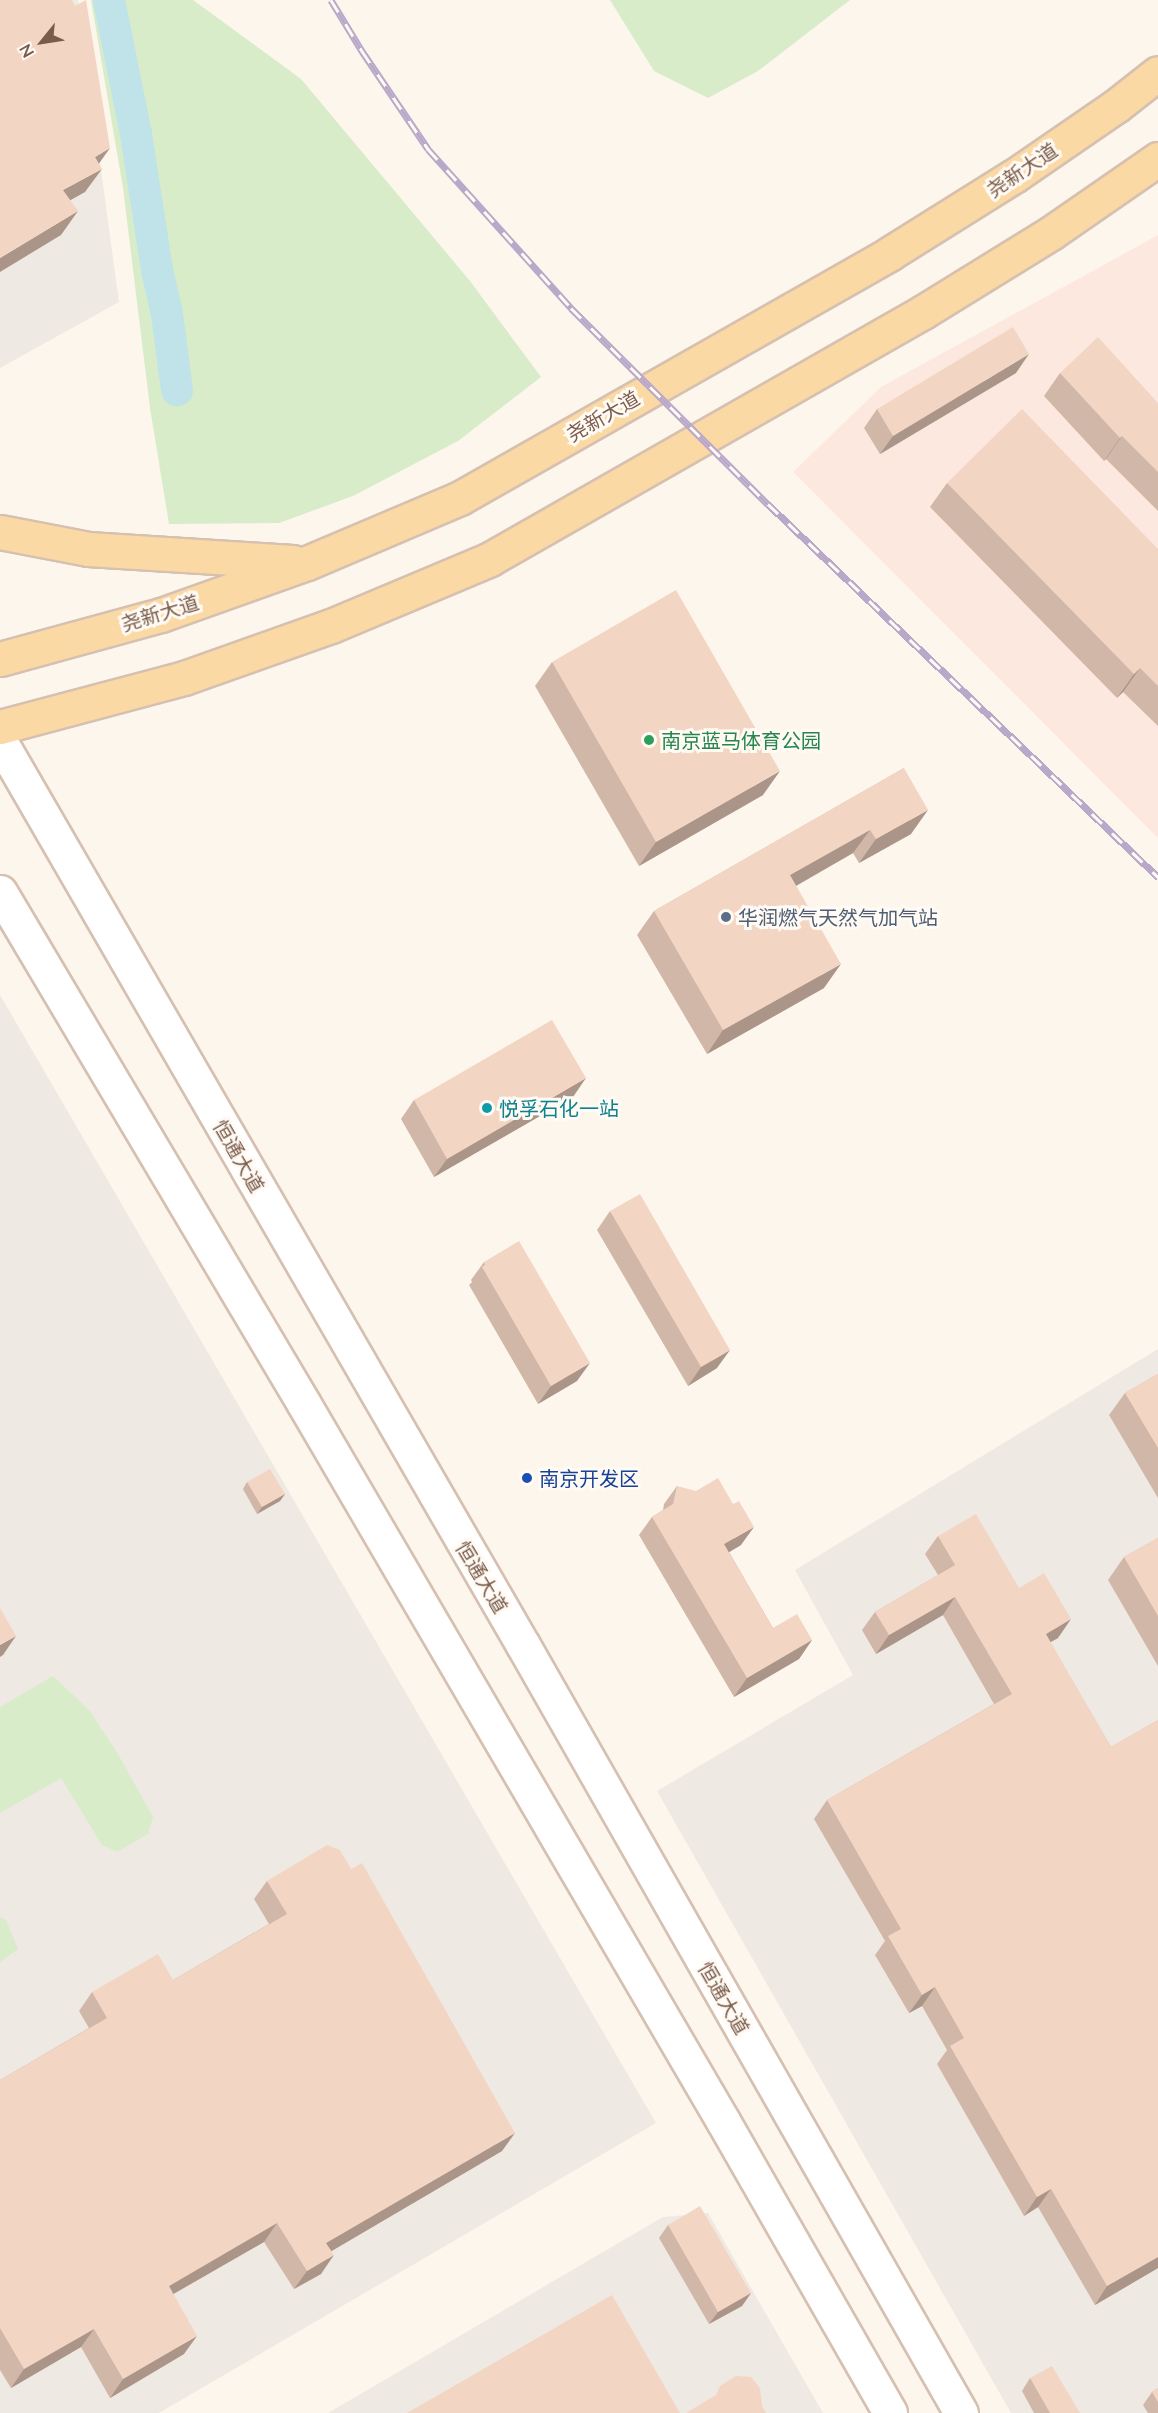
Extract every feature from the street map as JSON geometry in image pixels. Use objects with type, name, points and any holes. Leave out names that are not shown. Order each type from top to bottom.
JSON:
[{"type":"main road","name":"尧新大道","points":[[0,659],[161,615],[307,563],[460,498],[889,254],[1014,176],[1116,106],[1158,73]]},
{"type":"main road","points":[[0,728],[184,678],[331,626],[490,559],[923,312],[1051,233],[1158,159]]},
{"type":"main road","points":[[0,532],[88,549],[307,563]]},
{"type":"main road","name":"恒通大道","points":[[0,741],[523,1646],[961,2413]]},
{"type":"main road","points":[[0,892],[304,1404],[723,2121],[890,2413]]},
{"type":"shaded area","points":[[0,0],[78,0],[119,302],[0,368]]},
{"type":"shaded area","points":[[1158,235],[1158,838],[793,472],[881,387]]},
{"type":"shaded area","points":[[0,995],[656,2123],[159,2413],[0,2413]]},
{"type":"shaded area","points":[[1158,1349],[1158,2413],[1011,2413],[657,1791],[853,1675],[795,1570]]},
{"type":"shaded area","points":[[708,2213],[823,2413],[328,2413],[663,2217]]},
{"type":"green space","points":[[91,0],[193,0],[301,79],[470,281],[541,377],[458,441],[353,496],[279,523],[169,524],[150,408],[123,188]]},
{"type":"green space","points":[[610,0],[850,0],[758,71],[708,98],[654,71]]},
{"type":"green space","points":[[53,1676],[89,1710],[118,1754],[153,1817],[148,1834],[117,1852],[102,1845],[61,1778],[0,1813],[0,1707]]},
{"type":"green space","points":[[0,1917],[6,1920],[18,1949],[0,1962]]},
{"type":"building","points":[[0,0],[72,0],[75,6],[86,0],[110,148],[95,157],[102,169],[63,190],[78,211],[0,258]]},
{"type":"building","points":[[1013,327],[1029,354],[893,436],[877,409]]},
{"type":"building","points":[[1098,337],[1158,403],[1158,472],[1122,436],[1120,438],[1060,373]]},
{"type":"building","points":[[1022,409],[1158,549],[1158,686],[1140,668],[1134,674],[947,483]]},
{"type":"building","name":"南京蓝马体育公园","points":[[676,590],[780,771],[656,842],[552,662]]},
{"type":"building","name":"华润燃气天然气加气站","points":[[904,768],[928,810],[876,839],[870,830],[790,875],[841,964],[723,1030],[654,911]]},
{"type":"building","name":"悦孚石化一站","points":[[552,1020],[586,1078],[447,1159],[414,1100]]},
{"type":"building","points":[[640,1194],[730,1350],[701,1367],[610,1211]]},
{"type":"building","points":[[519,1241],[590,1363],[551,1386],[482,1267],[485,1265],[484,1262]]},
{"type":"building","points":[[1158,1374],[1158,1448],[1125,1393]]},
{"type":"building","points":[[270,1469],[285,1494],[262,1507],[247,1482]]},
{"type":"building","points":[[718,1478],[733,1504],[739,1501],[754,1527],[724,1544],[773,1628],[797,1614],[812,1640],[747,1678],[652,1517],[673,1504],[677,1486],[696,1491]]},
{"type":"building","points":[[976,1514],[1019,1588],[1044,1573],[1071,1619],[1046,1634],[1111,1747],[1158,1720],[1158,2257],[1107,2286],[1051,2189],[1037,2197],[950,2046],[964,2038],[935,1987],[922,1995],[888,1936],[901,1929],[827,1800],[1012,1694],[955,1597],[889,1635],[875,1612],[955,1565],[938,1536]]},
{"type":"building","points":[[1158,1538],[1158,1616],[1124,1557]]},
{"type":"building","points":[[0,1608],[16,1636],[0,1645]]},
{"type":"building","points":[[327,1845],[340,1850],[351,1869],[362,1863],[515,2133],[326,2243],[334,2255],[307,2271],[277,2223],[169,2286],[197,2336],[123,2379],[94,2329],[24,2369],[0,2328],[0,2080],[107,2018],[92,1992],[158,1954],[173,1980],[287,1914],[267,1881]]},
{"type":"building","points":[[700,2206],[751,2293],[718,2312],[668,2225]]},
{"type":"building","points":[[612,2295],[680,2413],[407,2413]]},
{"type":"building","points":[[1052,2366],[1080,2413],[1050,2413],[1030,2378]]},
{"type":"building","points":[[736,2376],[751,2377],[760,2388],[762,2406],[766,2413],[686,2413],[716,2395],[720,2386]]},
{"type":"building","points":[[1158,2388],[1158,2402],[1152,2392]]},
{"type":"waterway","points":[[109,0],[136,134],[157,270],[167,314],[177,390]]},
{"type":"railway","points":[[331,0],[362,51],[428,149],[571,308],[768,504],[1158,877]]},
{"type":"place","name":"南京蓝马体育公园","points":[[649,740]]},
{"type":"place","name":"华润燃气天然气加气站","points":[[726,917]]},
{"type":"place","name":"悦孚石化一站","points":[[487,1108]]},
{"type":"place","name":"南京开发区","points":[[527,1478]]}]
